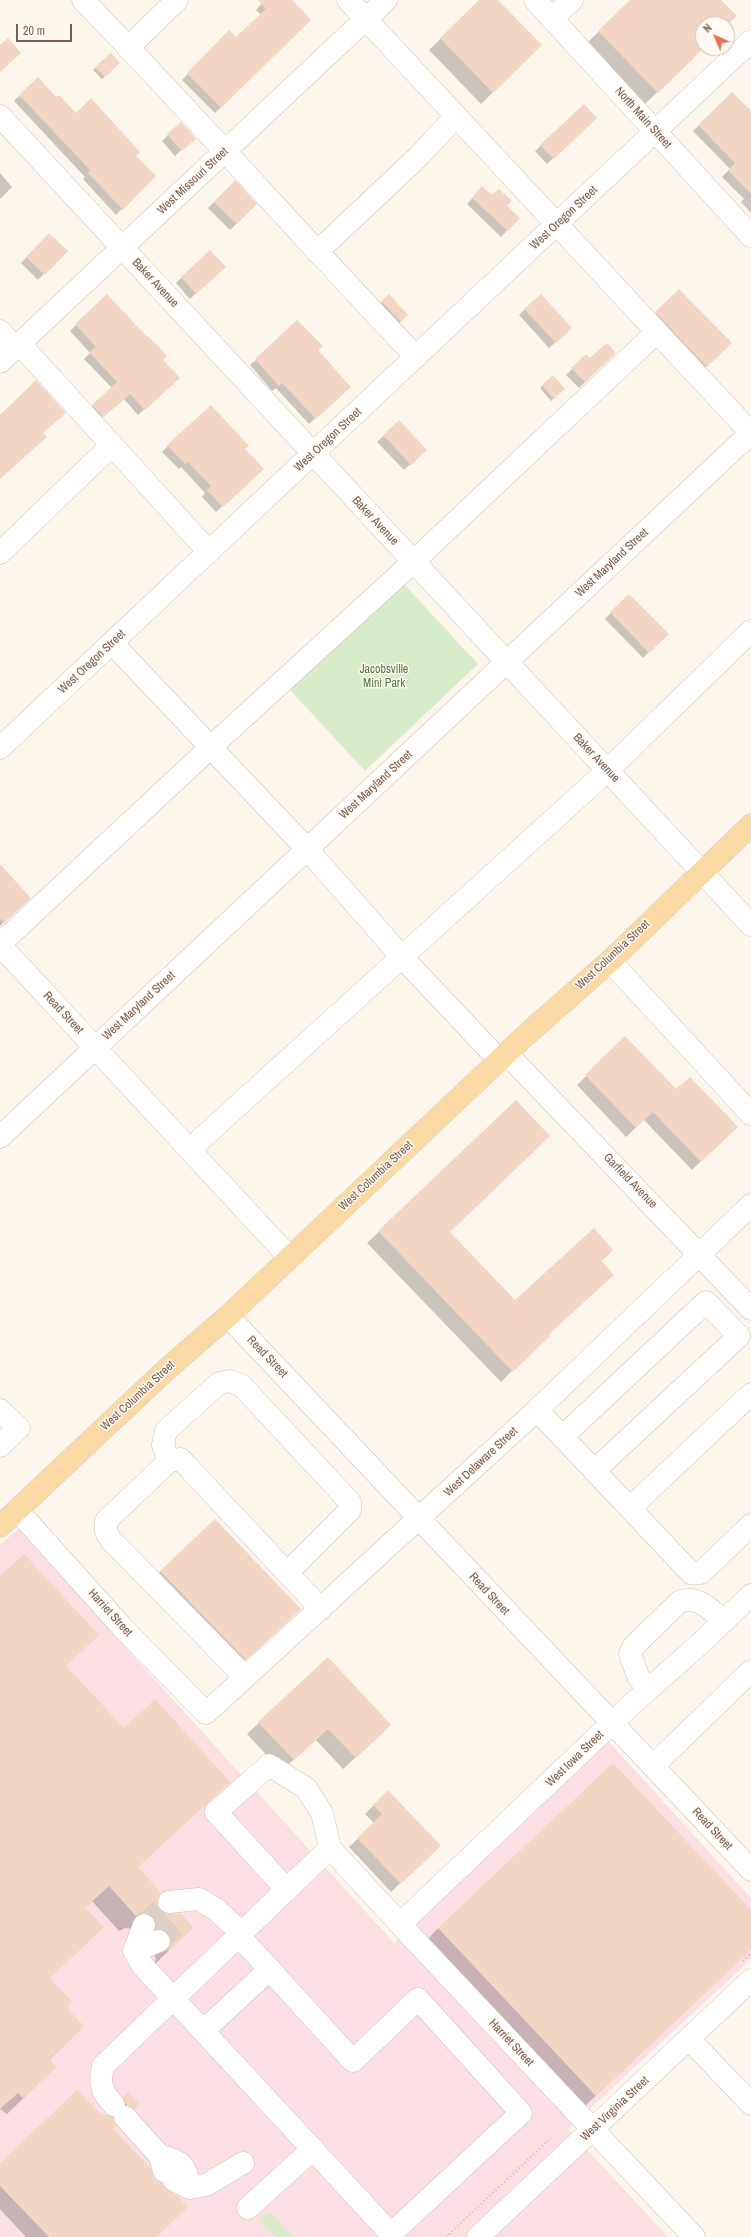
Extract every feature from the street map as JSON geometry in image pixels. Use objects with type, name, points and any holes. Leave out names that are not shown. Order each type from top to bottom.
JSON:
[{"type":"main road","name":"West Columbia Street","points":[[0,1526],[167,1369],[228,1316],[289,1257],[610,960],[751,825]]},
{"type":"street","points":[[82,0],[225,151],[317,252],[416,357]]},
{"type":"street","points":[[128,48],[177,0]]},
{"type":"street","points":[[348,0],[751,433]]},
{"type":"street","name":"West Missouri Street","points":[[12,351],[386,0]]},
{"type":"street","name":"North Main Street","points":[[535,0],[751,236]]},
{"type":"street","points":[[552,18],[572,0]]},
{"type":"street","name":"West Oregon Street","points":[[0,748],[751,41]]},
{"type":"street","name":"Baker Avenue","points":[[0,116],[506,663],[608,770],[751,925]]},
{"type":"street","points":[[317,252],[418,157],[456,116]]},
{"type":"street","points":[[0,331],[12,351],[112,445],[209,552]]},
{"type":"street","points":[[0,944],[211,747],[413,562],[657,332]]},
{"type":"street","name":"West Maryland Street","points":[[0,1137],[751,433]]},
{"type":"street","points":[[0,554],[112,445]]},
{"type":"street","points":[[190,1149],[401,956],[608,770],[751,631]]},
{"type":"street","name":"Garfield Avenue","points":[[112,642],[307,849],[401,956],[701,1255],[751,1309]]},
{"type":"street","name":"Read Street","points":[[0,944],[289,1257]]},
{"type":"street","points":[[610,960],[751,1114]]},
{"type":"street","name":"West Delaware Street","points":[[206,1713],[537,1410],[701,1255],[751,1205]]},
{"type":"street","points":[[562,1437],[706,1302],[739,1336],[594,1471]]},
{"type":"street","name":"Read Street","points":[[228,1316],[418,1520],[751,1870]]},
{"type":"street","points":[[169,1461],[163,1445],[166,1430],[219,1383],[230,1381],[242,1386],[350,1502],[350,1510],[287,1573]]},
{"type":"street","points":[[630,1508],[751,1394]]},
{"type":"street","points":[[0,1410],[19,1428],[0,1446]]},
{"type":"street","points":[[537,1410],[691,1573],[692,1600]]},
{"type":"street","points":[[245,1677],[111,1540],[106,1532],[106,1521],[169,1461],[180,1459],[321,1609]]},
{"type":"street","name":"Harriet Street","points":[[17,1510],[123,1628],[206,1713]]},
{"type":"street","points":[[691,1573],[701,1573],[751,1525]]},
{"type":"street","name":"West Iowa Street","points":[[400,1924],[751,1595]]},
{"type":"street","points":[[648,1690],[638,1676],[630,1654],[632,1650],[679,1602],[687,1599],[701,1603],[724,1621]]},
{"type":"street","points":[[653,1766],[751,1671]]},
{"type":"street","points":[[242,2163],[206,2184],[172,2174],[120,2111],[106,2097],[100,2082],[103,2066],[174,1999],[287,1890],[330,1848],[322,1813],[306,1788],[269,1764],[216,1812],[287,1890]]},
{"type":"street","name":"Harriet Street","points":[[330,1848],[592,2130],[694,2237]]},
{"type":"street","points":[[134,1951],[143,1966],[391,2234],[521,2113],[418,1999],[353,2061],[217,1910],[199,1898],[180,1907]]},
{"type":"street","points":[[134,1951],[144,1925]]},
{"type":"street","points":[[134,1951],[160,1941]]},
{"type":"street","points":[[203,2031],[270,1969]]},
{"type":"street","name":"West Virginia Street","points":[[478,2237],[751,1980]]},
{"type":"street","points":[[689,2039],[751,2104]]},
{"type":"street","points":[[248,2208],[312,2149]]},
{"type":"shaded area","points":[[18,1529],[394,1943],[608,1741],[751,1898],[751,1959],[568,2129],[668,2237],[0,2237],[0,1545]]},
{"type":"green space","name":"Jacobsville Mini Park","points":[[403,583],[478,664],[365,771],[290,690]]},
{"type":"green space","points":[[267,2213],[271,2213],[293,2237],[276,2237],[259,2220]]},
{"type":"building","points":[[258,0],[292,0],[311,20],[221,108],[187,73],[229,30],[236,37],[266,9]]},
{"type":"building","points":[[479,0],[498,0],[542,45],[493,93],[440,38]]},
{"type":"building","points":[[630,0],[721,0],[737,16],[735,18],[735,16],[695,16],[696,56],[658,93],[598,31]]},
{"type":"building","points":[[8,38],[21,53],[0,72],[0,45]]},
{"type":"building","points":[[111,53],[120,63],[105,77],[95,67]]},
{"type":"building","points":[[38,77],[56,97],[59,95],[76,113],[91,98],[140,152],[136,156],[156,176],[123,210],[88,173],[90,170],[19,95]]},
{"type":"building","points":[[732,92],[751,111],[751,194],[728,170],[735,163],[698,125]]},
{"type":"building","points":[[584,104],[597,118],[554,159],[540,145]]},
{"type":"building","points":[[181,122],[196,139],[182,151],[167,134]]},
{"type":"building","points":[[235,180],[257,204],[237,224],[214,202]]},
{"type":"building","points":[[482,186],[492,195],[499,189],[512,201],[507,206],[520,218],[508,231],[472,198]]},
{"type":"building","points":[[49,233],[68,251],[45,275],[26,257]]},
{"type":"building","points":[[210,250],[226,267],[196,294],[181,277]]},
{"type":"building","points":[[679,289],[732,343],[707,367],[655,312]]},
{"type":"building","points":[[107,294],[167,356],[163,360],[180,378],[145,410],[130,394],[103,417],[92,405],[117,382],[89,352],[96,347],[75,324]]},
{"type":"building","points":[[389,294],[408,315],[401,322],[381,301]]},
{"type":"building","points":[[541,294],[572,328],[556,343],[524,309]]},
{"type":"building","points":[[297,320],[323,346],[318,350],[351,387],[316,419],[282,383],[279,386],[255,359]]},
{"type":"building","points":[[607,343],[616,353],[585,382],[571,368],[586,354],[590,358]]},
{"type":"building","points":[[553,375],[565,389],[554,399],[542,385]]},
{"type":"building","points":[[36,380],[66,413],[43,433],[47,437],[0,479],[0,415]]},
{"type":"building","points":[[211,405],[249,446],[245,449],[264,469],[223,507],[207,490],[211,486],[188,462],[185,464],[167,445]]},
{"type":"building","points":[[399,420],[427,450],[411,465],[383,435]]},
{"type":"building","points":[[629,594],[669,634],[649,653],[610,612]]},
{"type":"building","points":[[0,864],[31,898],[4,923],[0,918]]},
{"type":"building","points":[[625,1036],[676,1089],[690,1077],[738,1127],[701,1162],[653,1112],[636,1128],[585,1075]]},
{"type":"building","points":[[516,1100],[550,1136],[450,1232],[515,1300],[594,1228],[613,1250],[602,1261],[614,1275],[548,1335],[550,1336],[513,1372],[378,1231]]},
{"type":"building","points":[[215,1519],[301,1609],[246,1660],[160,1571]]},
{"type":"building","points":[[24,1554],[99,1635],[66,1666],[124,1728],[155,1699],[230,1782],[138,1867],[161,1893],[157,1903],[159,1910],[164,1914],[180,1914],[193,1928],[169,1951],[167,1950],[171,1942],[167,1931],[156,1929],[156,1923],[149,1914],[142,1913],[136,1916],[109,1886],[85,1908],[104,1927],[50,1978],[72,2002],[67,2008],[84,2026],[49,2059],[57,2067],[23,2098],[18,2093],[0,2109],[0,1576]]},
{"type":"building","points":[[328,1657],[391,1725],[356,1758],[328,1729],[294,1760],[258,1722]]},
{"type":"building","points":[[613,1763],[751,1910],[751,1950],[596,2096],[438,1928]]},
{"type":"building","points":[[388,1790],[441,1846],[401,1884],[357,1838],[382,1814],[373,1805]]},
{"type":"building","points":[[77,2090],[103,2116],[105,2114],[113,2117],[116,2126],[113,2129],[150,2168],[155,2180],[162,2183],[164,2187],[177,2196],[188,2207],[157,2237],[49,2237],[0,2186],[0,2163]]},
{"type":"building","points":[[128,2092],[139,2104],[134,2109],[126,2105],[123,2097]]},
{"type":"tunnel","points":[[144,1925],[169,1902]]},
{"type":"tunnel","points":[[159,1941],[184,1918]]}]
